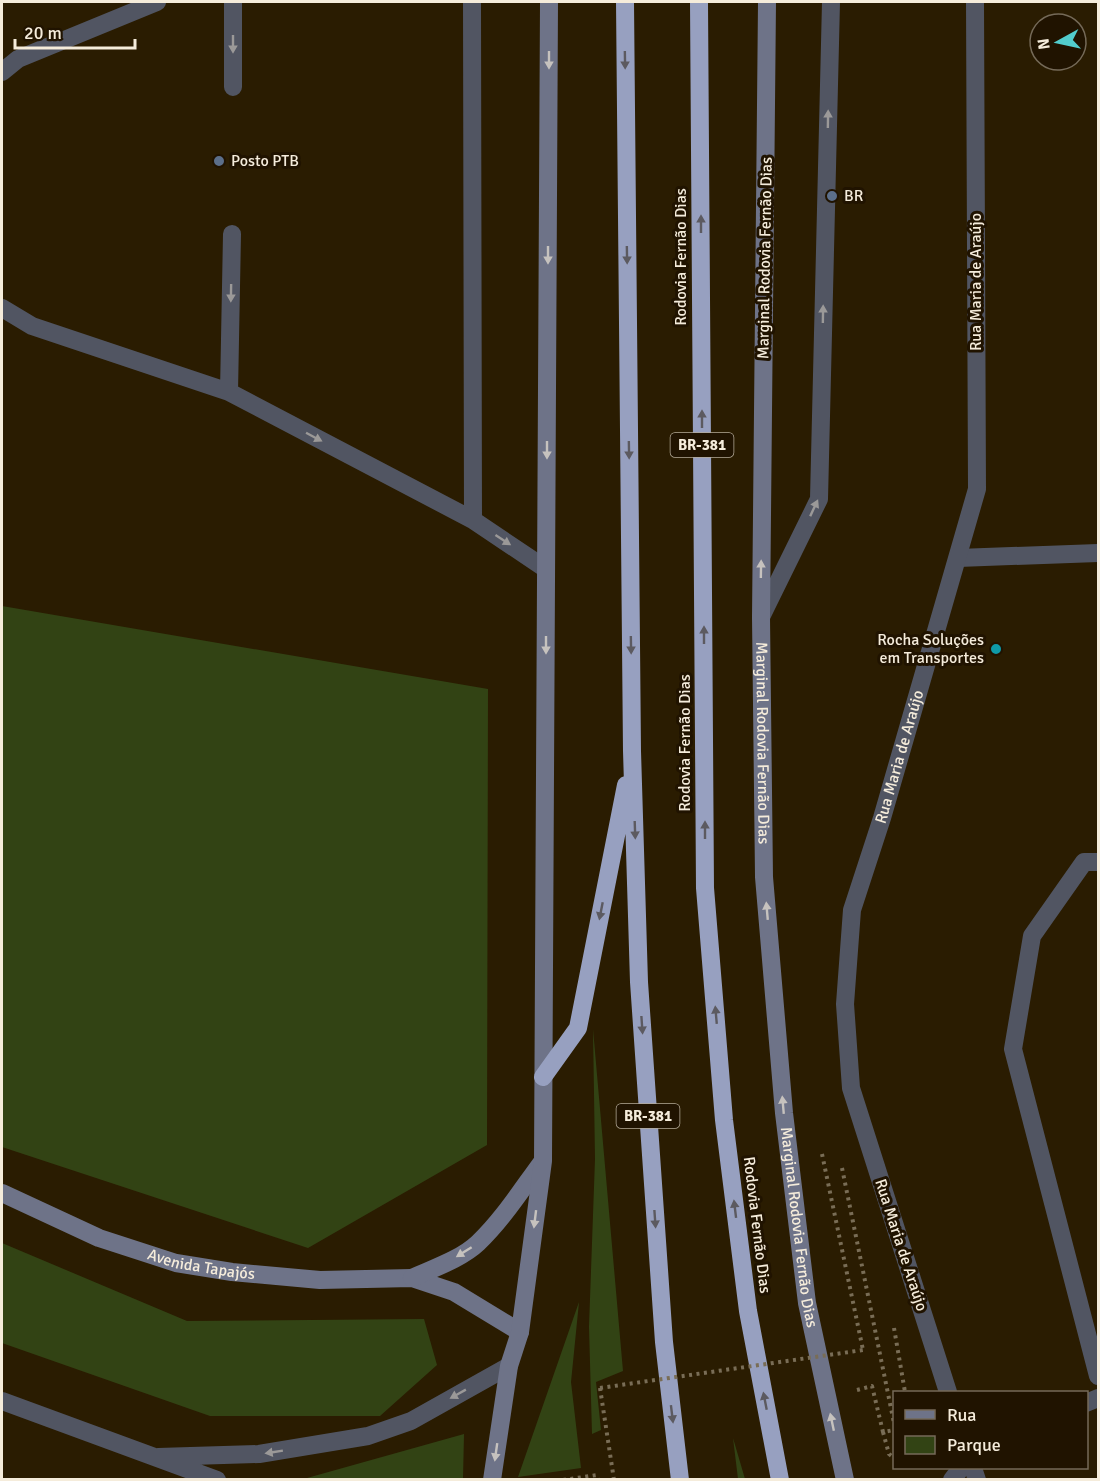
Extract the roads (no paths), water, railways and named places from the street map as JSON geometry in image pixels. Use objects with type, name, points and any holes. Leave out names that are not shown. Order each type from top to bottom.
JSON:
[{"type":"highway","name":"BR-381","points":[[625,2],[632,751],[640,993],[664,1342],[680,1479]]},
{"type":"highway","name":"Rodovia Fernão Dias","points":[[699,2],[705,888],[724,1120],[747,1300],[780,1479]]},
{"type":"highway","name":"BR-381","points":[[543,1077],[578,1028],[632,751]]},
{"type":"main road","points":[[492,1479],[509,1366],[520,1332],[543,1161],[549,2]]},
{"type":"main road","name":"Marginal Rodovia Fernão Dias","points":[[767,2],[761,617],[764,877],[784,1113],[807,1303],[845,1479]]},
{"type":"main road","name":"Avenida Tapajós","points":[[412,1278],[452,1260],[477,1244],[497,1222],[543,1161]]},
{"type":"main road","name":"Avenida Tapajós","points":[[2,1193],[99,1238],[176,1263],[232,1272],[320,1280],[412,1278],[454,1292],[520,1332]]},
{"type":"street","points":[[2,72],[18,58],[157,2]]},
{"type":"street","points":[[233,2],[233,87]]},
{"type":"street","points":[[472,2],[473,520]]},
{"type":"street","points":[[761,617],[819,499],[831,2]]},
{"type":"street","name":"Rua Maria de Araújo","points":[[948,1391],[850,1088],[845,1004],[852,910],[882,818],[978,489],[975,2]]},
{"type":"street","points":[[229,392],[232,234]]},
{"type":"street","points":[[2,308],[32,326],[229,392],[473,520],[546,569]]},
{"type":"street","points":[[958,558],[1098,553]]},
{"type":"street","points":[[1098,862],[1084,862],[1032,936],[1013,1049],[1098,1376]]},
{"type":"street","points":[[158,1457],[259,1454],[368,1436],[411,1421],[509,1366]]},
{"type":"street","points":[[2,1401],[217,1479]]},
{"type":"place","name":"Posto PTB","points":[[219,161]]},
{"type":"place","name":"BR","points":[[832,196]]},
{"type":"place","name":"Rocha Soluções em Transportes","points":[[996,649]]}]
